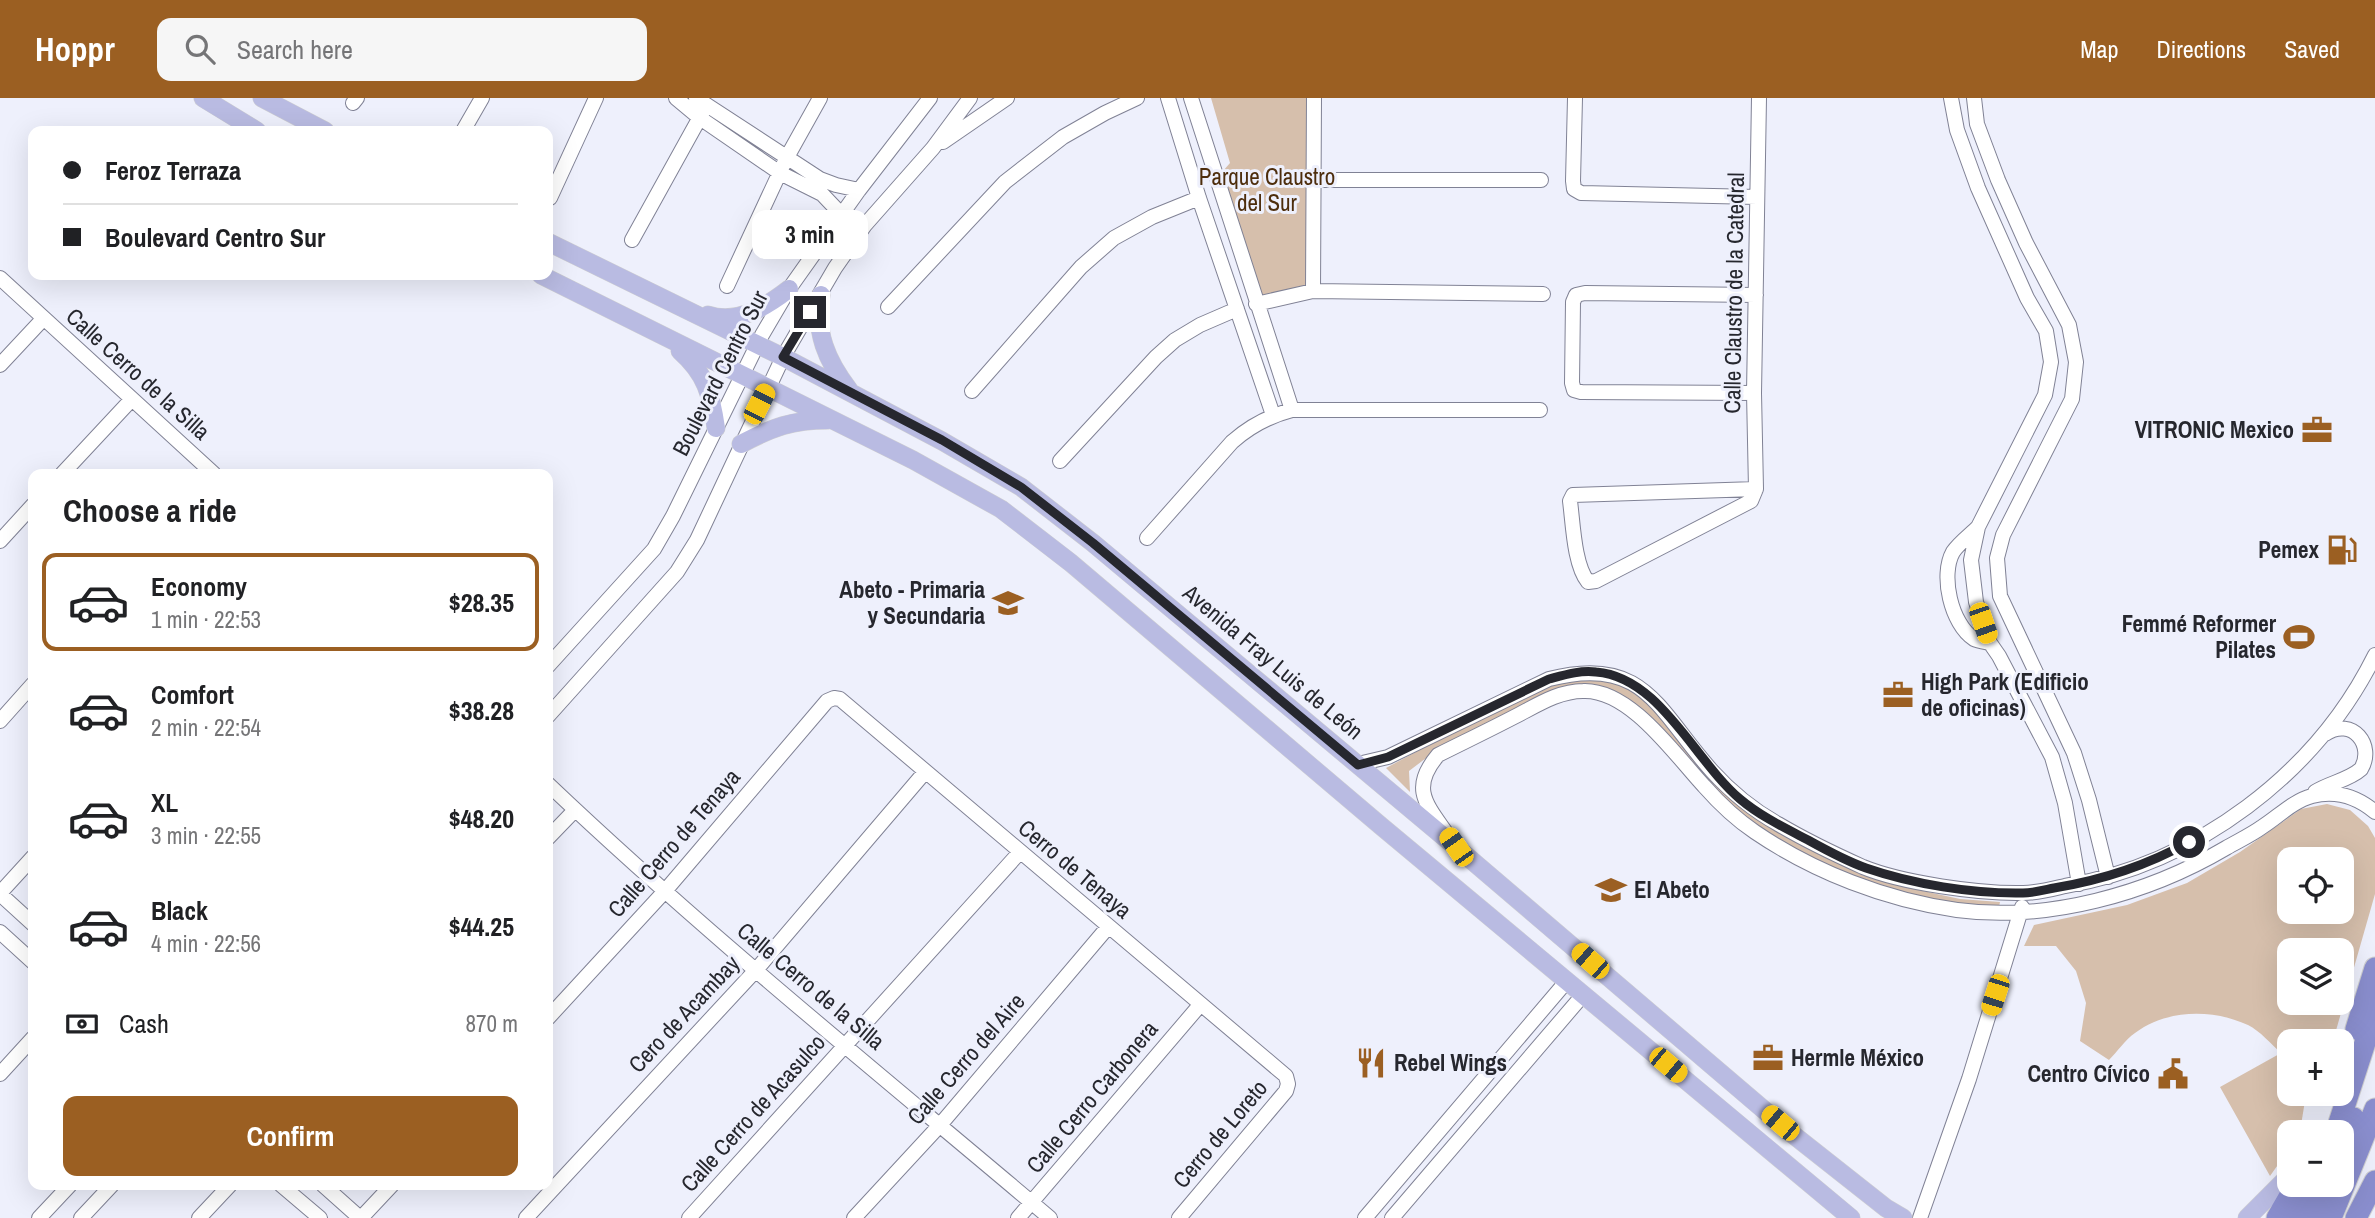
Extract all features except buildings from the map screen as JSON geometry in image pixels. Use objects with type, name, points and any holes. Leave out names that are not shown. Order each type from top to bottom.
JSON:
[{"type":"highway","points":[[2354,1037],[2375,968]]},
{"type":"highway","points":[[2354,1129],[2375,1012]]},
{"type":"highway","points":[[2354,1129],[2375,1056]]},
{"type":"highway","points":[[2356,1218],[2375,1181]]},
{"type":"highway","points":[[2277,1218],[2288,1197]]},
{"type":"highway","points":[[2294,1218],[2305,1197]]},
{"type":"highway","points":[[2312,1218],[2321,1197]]},
{"type":"highway","points":[[2331,1218],[2336,1197]]},
{"type":"main road","points":[[203,98],[249,126]]},
{"type":"main road","points":[[262,98],[315,126]]},
{"type":"main road","name":"Avenida Fray Luis de León","points":[[553,244],[783,357],[942,440],[1021,487],[1093,543],[1456,847],[1791,1133],[1886,1208],[1903,1218]]},
{"type":"main road","points":[[551,280],[913,460],[1011,517],[1071,563],[1566,982],[1851,1218]]},
{"type":"main road","points":[[682,306],[714,317],[730,317],[767,306],[789,289]]},
{"type":"main road","points":[[821,295],[818,325],[823,347],[836,373],[852,393]]},
{"type":"main road","points":[[664,337],[694,363],[711,398],[716,428]]},
{"type":"main road","points":[[741,444],[780,425],[804,420],[832,420]]},
{"type":"main road","points":[[1668,1065],[1687,1044]]},
{"type":"main road","points":[[2247,1218],[2277,1188]]},
{"type":"street","points":[[466,126],[482,98]]},
{"type":"street","points":[[553,191],[596,98]]},
{"type":"street","points":[[676,98],[702,105],[829,183],[859,190]]},
{"type":"street","points":[[727,286],[786,159],[820,98]]},
{"type":"street","name":"Boulevard Centro Sur","points":[[553,660],[654,549],[789,289],[859,190],[930,98]]},
{"type":"street","points":[[553,710],[677,572],[697,540],[783,357],[835,268],[865,225],[933,148],[970,98]]},
{"type":"street","points":[[933,148],[1007,98]]},
{"type":"street","points":[[888,307],[1005,182],[1063,137],[1137,98]]},
{"type":"street","points":[[1168,98],[1219,259],[1273,415]]},
{"type":"street","points":[[1191,98],[1292,410]]},
{"type":"street","points":[[1313,291],[1314,98]]},
{"type":"street","points":[[1575,98],[1573,181],[1574,189],[1581,193],[1758,197]]},
{"type":"street","name":"Calle Claustro de la Catedral","points":[[1756,489],[1754,393],[1759,98]]},
{"type":"street","points":[[1951,98],[1957,130],[2006,254],[2046,331],[2051,362],[2045,395],[1978,527],[1971,560],[1976,602],[1990,643],[2052,757],[2065,803],[2079,884]]},
{"type":"street","points":[[1974,98],[1977,124],[2026,243],[2069,325],[2076,362],[2072,399],[2003,535],[1997,558],[2000,596],[2074,753],[2108,877]]},
{"type":"street","points":[[702,105],[780,173],[822,194],[841,215]]},
{"type":"street","points":[[632,240],[702,105]]},
{"type":"street","points":[[1957,130],[1977,124]]},
{"type":"street","points":[[1314,180],[1541,180]]},
{"type":"street","points":[[972,391],[1081,267],[1114,238],[1152,217],[1199,198]]},
{"type":"street","points":[[2006,254],[2026,243]]},
{"type":"street","points":[[1219,259],[1239,251]]},
{"type":"street","name":"Calle Cerro de la Silla","points":[[0,278],[209,469]]},
{"type":"street","points":[[1256,304],[1313,291],[1543,294]]},
{"type":"street","points":[[1754,393],[1574,390],[1573,302],[1576,295],[1585,293],[1756,295]]},
{"type":"street","points":[[1060,461],[1175,340],[1200,325],[1237,309]]},
{"type":"street","points":[[0,365],[43,319]]},
{"type":"street","points":[[67,469],[132,399]]},
{"type":"street","points":[[1147,538],[1232,442],[1244,431],[1273,415],[1292,410],[1540,410]]},
{"type":"street","points":[[1756,489],[1751,501],[1596,581],[1588,582],[1583,576],[1570,501],[1573,495],[1756,489]]},
{"type":"street","points":[[1991,502],[2014,515]]},
{"type":"street","points":[[0,541],[28,510]]},
{"type":"street","points":[[1978,527],[1953,552],[1947,579],[1950,604],[1964,628],[1974,639],[1990,643]]},
{"type":"street","points":[[1358,765],[1388,757],[1549,679],[1595,671],[1615,675],[1648,694],[1712,771],[1741,799],[1776,823],[1865,868],[1961,889],[2024,893],[2108,877],[2154,861],[2241,812],[2272,788],[2323,735],[2375,655]]},
{"type":"street","points":[[0,721],[28,690]]},
{"type":"street","points":[[1456,847],[1423,800],[1423,779],[1429,766],[1438,755],[1561,694],[1584,690],[1604,694],[1621,702],[1650,727],[1732,814],[1755,832],[1851,882],[1957,910],[2021,913],[2113,897],[2166,879],[2219,852],[2324,786],[2362,768],[2368,755],[2368,744],[2363,735],[2335,727],[2323,735]]},
{"type":"street","name":"Cerro de Tenaya","points":[[834,698],[840,699],[1286,1076]]},
{"type":"street","name":"Calle Cerro de Tenaya","points":[[553,1013],[665,891],[827,701],[834,698]]},
{"type":"street","name":"Cero de Acambay","points":[[553,1189],[756,970],[925,772]]},
{"type":"street","name":"Calle Cerro de la Silla","points":[[553,789],[756,970],[1049,1218]]},
{"type":"street","points":[[2304,799],[2330,793],[2349,795],[2375,812]]},
{"type":"street","points":[[553,833],[575,810]]},
{"type":"street","name":"Calle Cerro de Acasulco","points":[[689,1218],[1020,852]]},
{"type":"street","points":[[28,862],[0,893],[28,919]]},
{"type":"street","points":[[1920,1218],[1969,1079],[2021,913],[2024,893]]},
{"type":"street","name":"Calle Cerro del Aire","points":[[854,1218],[940,1125],[1108,927]]},
{"type":"street","points":[[0,932],[28,957]]},
{"type":"street","points":[[1365,1218],[1566,982]]},
{"type":"street","points":[[1392,1218],[1583,995]]},
{"type":"street","name":"Calle Cerro Carbonera","points":[[1018,1218],[1200,1005]]},
{"type":"street","points":[[0,1074],[28,1043]]},
{"type":"street","name":"Cerro de Loreto","points":[[1179,1218],[1286,1091],[1286,1076]]},
{"type":"street","points":[[40,1218],[65,1190]]},
{"type":"street","points":[[81,1218],[107,1190]]},
{"type":"street","points":[[199,1218],[225,1190]]},
{"type":"street","points":[[287,1190],[320,1218]]},
{"type":"street","points":[[329,1190],[361,1218],[387,1190]]},
{"type":"street","name":"Cero de Acambay","points":[[526,1218],[552,1190]]},
{"type":"green space","name":"Parque Claustro del Sur","points":[[1211,98],[1313,98],[1313,291],[1256,304],[1216,179],[1230,163]]},
{"type":"green space","points":[[1583,675],[1617,682],[1644,698],[1706,775],[1810,849],[1862,875],[1960,899],[2000,902],[1999,907],[1961,906],[1901,894],[1862,882],[1810,857],[1738,814],[1637,710],[1583,688],[1438,749],[1409,771],[1410,792],[1386,768],[1548,681]]},
{"type":"green space","points":[[2327,804],[2350,810],[2368,826],[2375,838],[2375,894],[2354,968],[2354,938],[2277,938],[2277,1015],[2340,1015],[2336,1029],[2277,1029],[2277,1049],[2248,1025],[2220,1016],[2190,1014],[2161,1019],[2148,1025],[2135,1033],[2109,1060],[2080,1041],[2086,1003],[2076,971],[2056,946],[2024,946],[2034,925],[2127,905],[2187,883],[2240,852],[2301,809]]},
{"type":"green space","points":[[2277,1055],[2277,1106],[2304,1106],[2302,1120],[2277,1120],[2277,1166],[2270,1176],[2220,1087]]},
{"type":"place","name":"VITRONIC Mexico","points":[[2317,430]]},
{"type":"place","name":"Pemex","points":[[2342,550]]},
{"type":"place","name":"Abeto - Primaria y Secundaria","points":[[1008,603]]},
{"type":"place","name":"Femmé Reformer Pilates","points":[[2299,637]]},
{"type":"place","name":"High Park (Edificio de oficinas)","points":[[1898,695]]},
{"type":"place","name":"El Abeto","points":[[1611,890]]},
{"type":"place","name":"Hermle México","points":[[1768,1058]]},
{"type":"place","name":"Rebel Wings","points":[[1371,1063]]},
{"type":"place","name":"Centro Cívico","points":[[2173,1074]]},
{"type":"route","points":[[810,312],[783,357],[942,440],[1021,487],[1093,543],[1358,765],[1388,757],[1549,679],[1595,671],[1615,675],[1648,694],[1712,771],[1741,799],[1776,823],[1865,868],[1917,882],[1961,889],[2024,893],[2108,877],[2154,861],[2189,842]]}]
